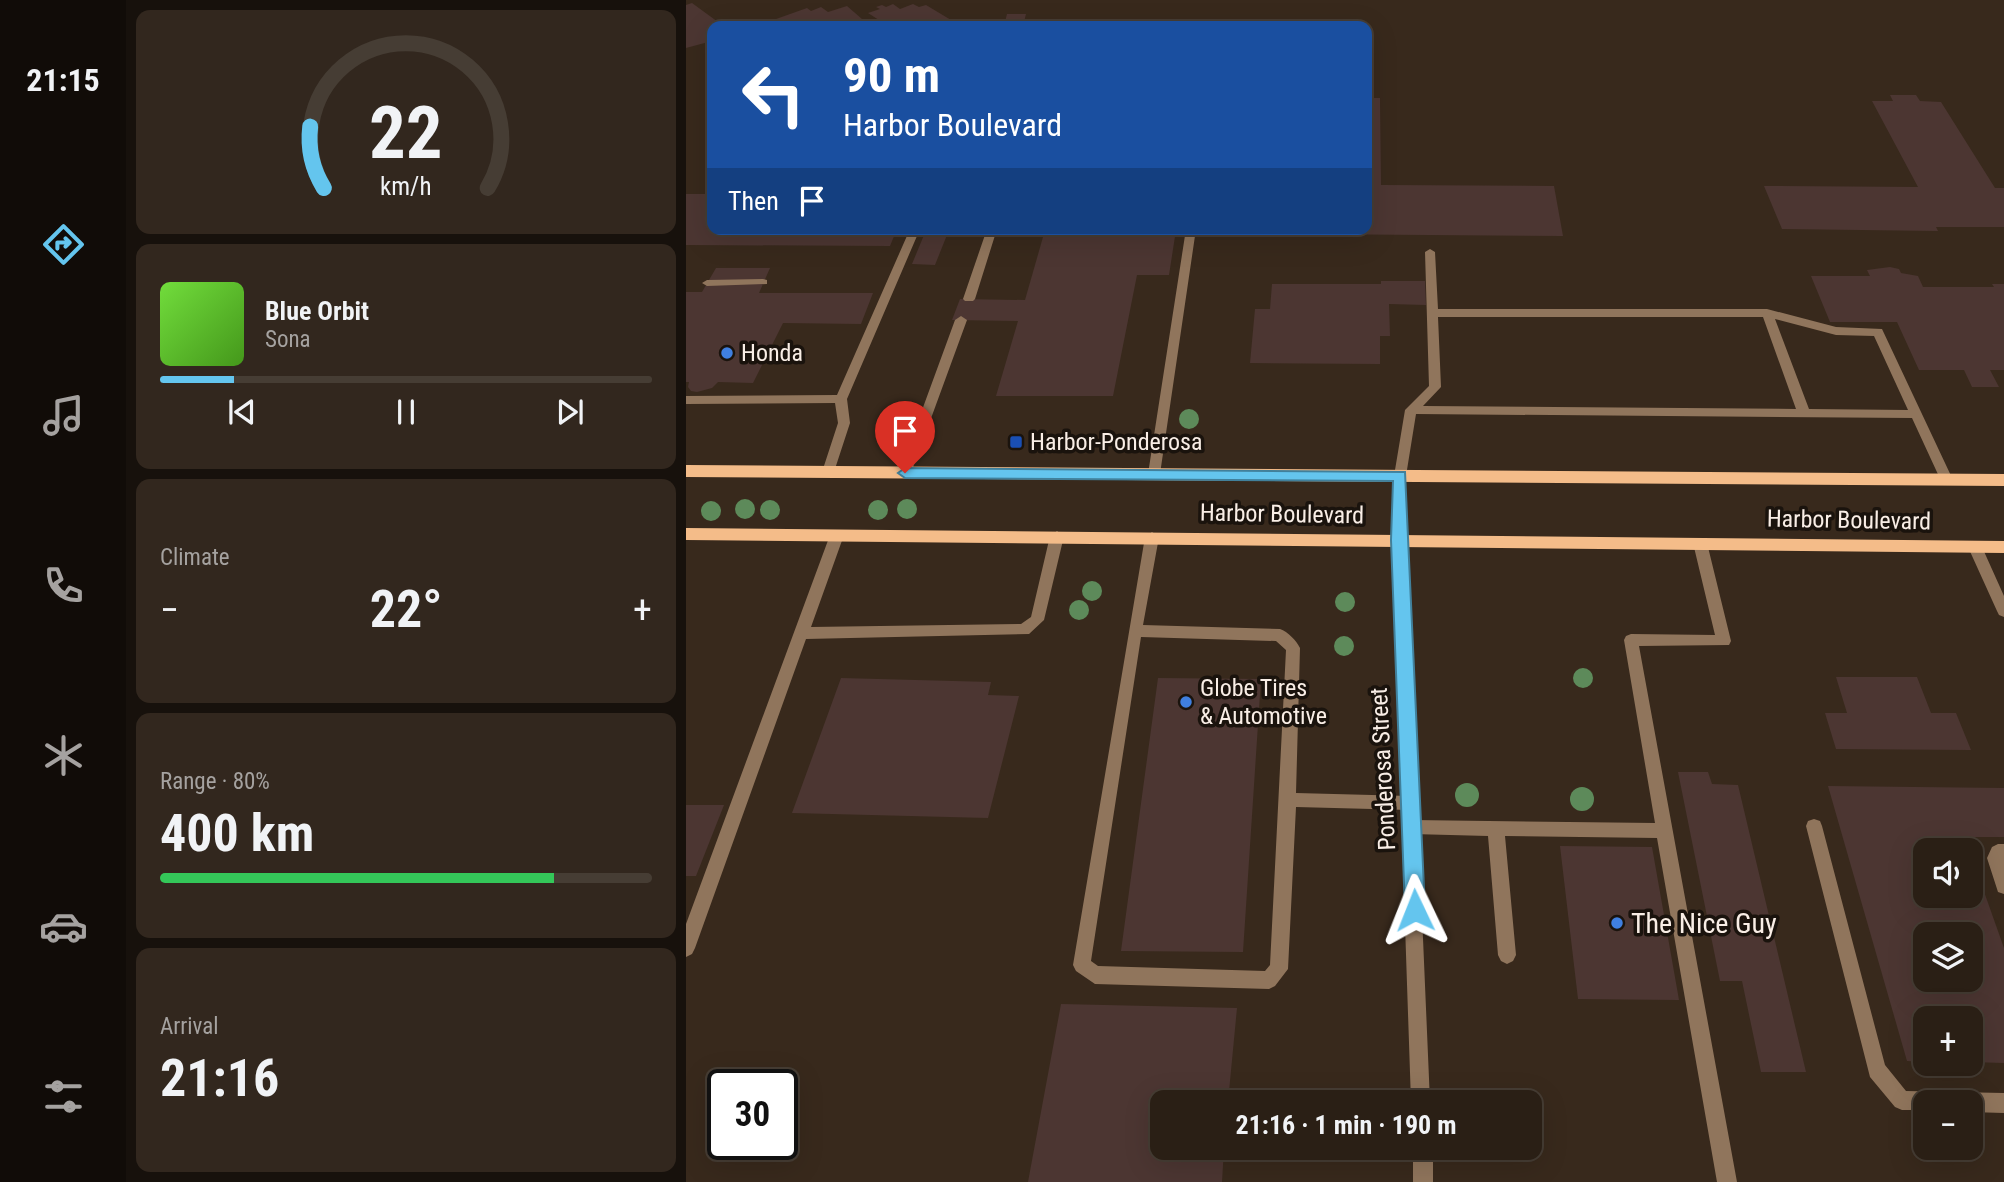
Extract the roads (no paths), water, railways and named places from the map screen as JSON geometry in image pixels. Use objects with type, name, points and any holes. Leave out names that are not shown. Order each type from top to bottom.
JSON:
[{"type":"main road","name":"Harbor Boulevard","points":[[686,471],[2004,480]]},
{"type":"main road","name":"Harbor Boulevard","points":[[686,534],[2004,547]]},
{"type":"street","points":[[828,472],[844,423],[841,399],[912,235]]},
{"type":"street","points":[[968,299],[990,235]]},
{"type":"street","points":[[1154,474],[1191,235]]},
{"type":"street","points":[[1411,410],[1435,387],[1430,252]]},
{"type":"street","points":[[707,283],[763,282]]},
{"type":"street","points":[[1432,313],[1767,313],[1836,331],[1878,332],[1947,480]]},
{"type":"street","points":[[1767,313],[1804,413]]},
{"type":"street","points":[[905,473],[961,320]]},
{"type":"street","points":[[686,400],[841,399]]},
{"type":"street","points":[[1411,410],[1916,414]]},
{"type":"street","name":"Ponderosa Street","points":[[1411,410],[1400,476],[1399,540],[1422,1090]]},
{"type":"street","points":[[686,948],[837,535]]},
{"type":"street","points":[[801,632],[1024,630],[1037,620],[1057,536]]},
{"type":"street","points":[[1135,631],[1280,635],[1293,648],[1279,969],[1269,979],[1095,975],[1082,965],[1135,631],[1152,537]]},
{"type":"street","points":[[1700,542],[1724,641],[1631,640],[1727,1182]]},
{"type":"street","points":[[1975,547],[2004,611]]},
{"type":"street","points":[[1288,800],[1410,803]]},
{"type":"street","points":[[1814,826],[1877,1070],[1902,1100],[2004,1103]]},
{"type":"street","points":[[1412,827],[1664,831]]},
{"type":"street","points":[[1496,829],[1507,955]]},
{"type":"street","points":[[2004,852],[1998,852],[1995,858],[2004,886]]},
{"type":"street","points":[[1423,1160],[1423,1182]]},
{"type":"place","name":"Honda","points":[[727,353]]},
{"type":"place","name":"Harbor-Ponderosa","points":[[1016,442]]},
{"type":"place","name":"Globe Tires & Automotive","points":[[1186,702]]},
{"type":"place","name":"The Nice Guy","points":[[1617,923]]}]
